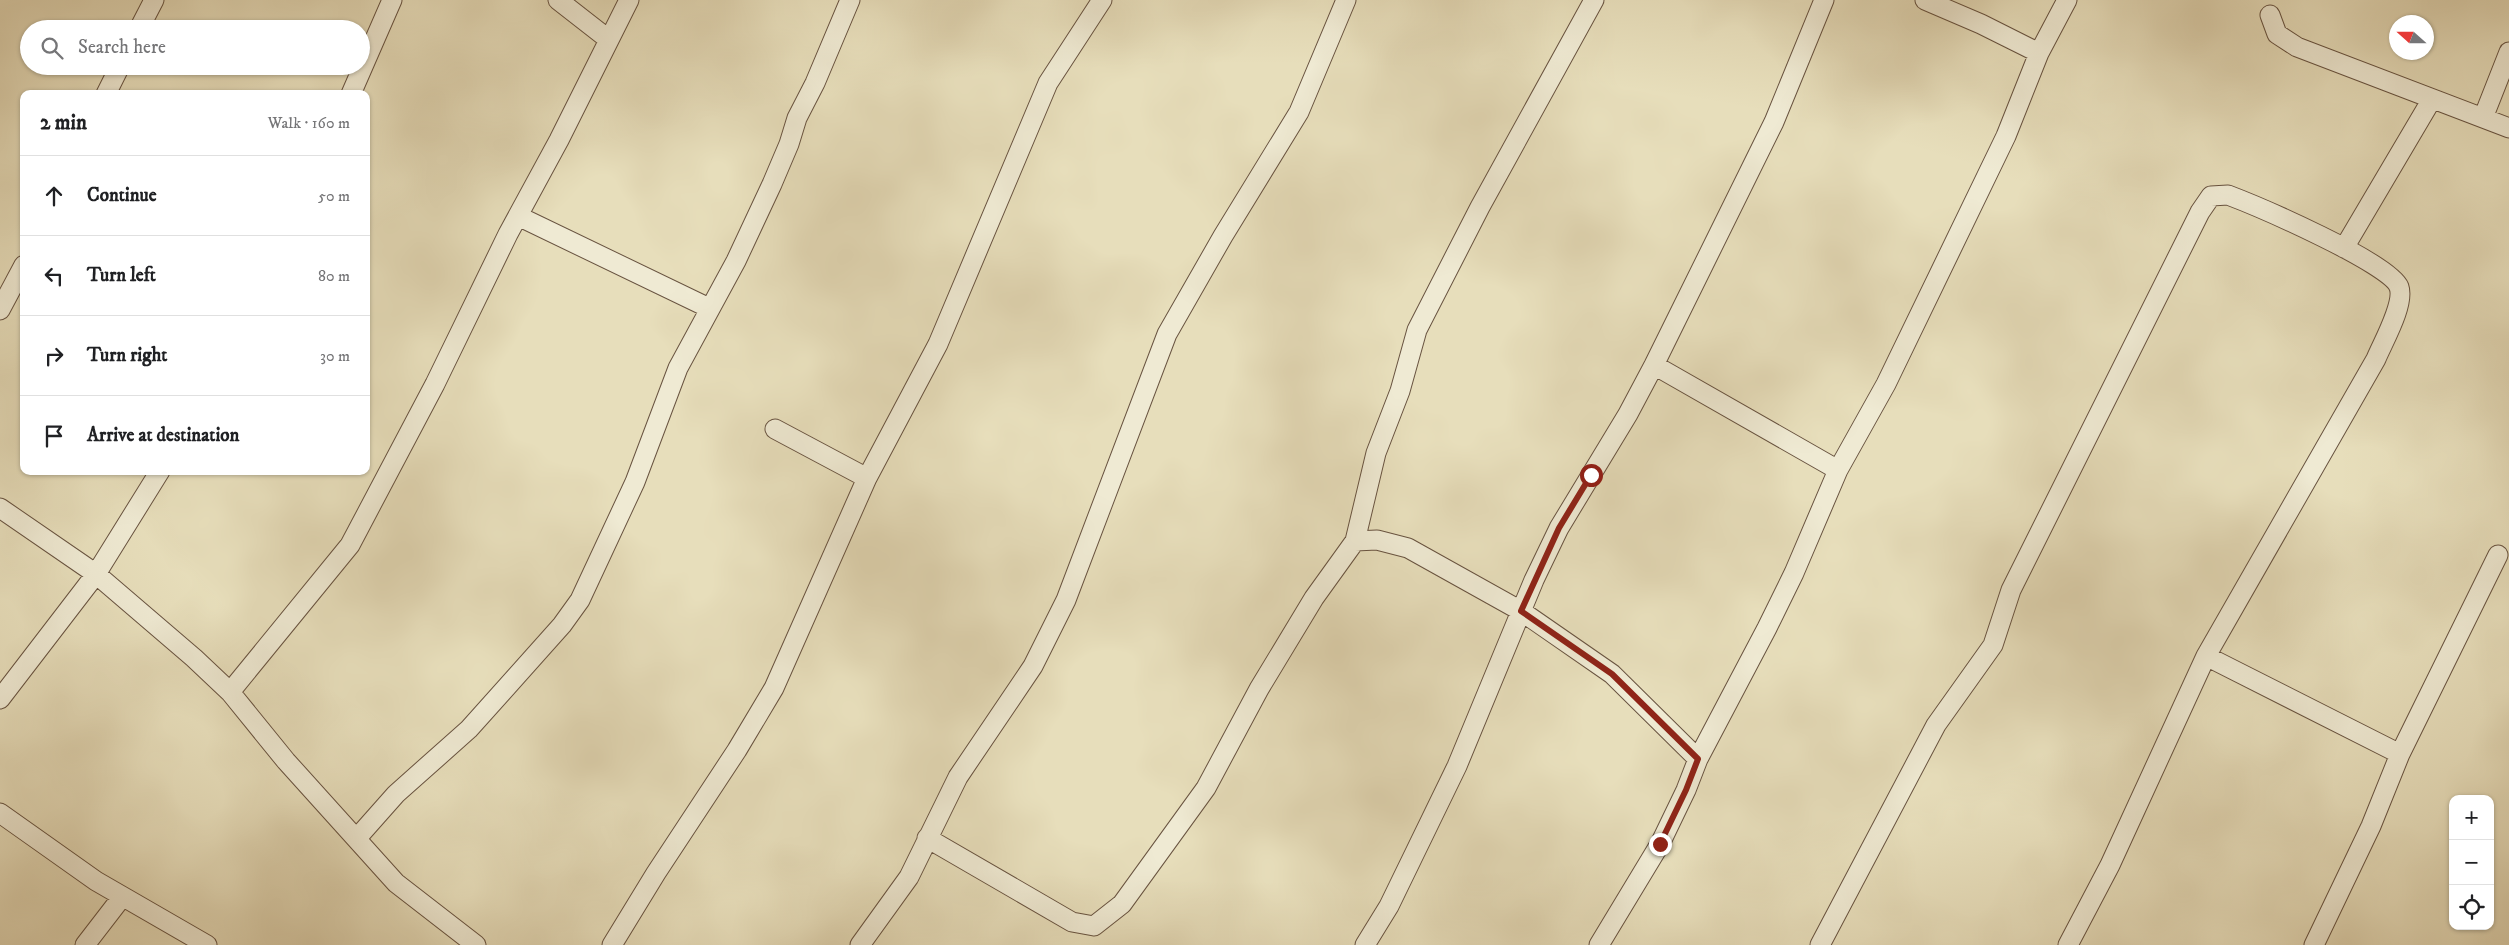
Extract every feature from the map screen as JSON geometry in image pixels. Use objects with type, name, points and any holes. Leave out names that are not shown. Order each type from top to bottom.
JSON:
[{"type":"street","points":[[144,20],[154,0]]},
{"type":"street","points":[[370,50],[392,0]]},
{"type":"street","points":[[558,0],[608,39]]},
{"type":"street","points":[[230,692],[350,545],[435,384],[518,216],[559,140],[629,0]]},
{"type":"street","points":[[356,838],[396,794],[469,729],[562,625],[580,600],[635,482],[678,368],[708,308],[736,261],[772,184],[789,144],[797,118],[815,82],[850,0]]},
{"type":"street","points":[[612,945],[770,696],[867,478],[938,344],[1048,83],[1102,0]]},
{"type":"street","points":[[860,945],[909,877],[958,777],[1033,666],[1066,600],[1167,334],[1223,236],[1299,112],[1346,0]]},
{"type":"street","points":[[927,838],[1072,922],[1094,926],[1122,904],[1206,788],[1259,689],[1314,598],[1355,541],[1376,453],[1400,391],[1417,330],[1480,207],[1594,0]]},
{"type":"street","points":[[1365,945],[1389,906],[1457,766],[1521,611],[1559,528],[1628,414],[1774,122],[1824,0]]},
{"type":"street","points":[[1925,0],[1981,24],[2039,53]]},
{"type":"street","points":[[1599,945],[1626,904],[1660,844],[1686,790],[1698,759],[1794,573],[1838,470],[1886,384],[1957,238],[2006,136],[2039,53],[2067,0]]},
{"type":"street","points":[[2270,15],[2277,34],[2297,47],[2509,128]]},
{"type":"street","points":[[2483,118],[2509,52]]},
{"type":"street","points":[[108,90],[116,75]]},
{"type":"street","points":[[353,90],[359,75]]},
{"type":"street","points":[[2344,248],[2432,99]]},
{"type":"street","points":[[1820,945],[1936,724],[1993,645],[2011,590],[2200,212],[2211,196],[2228,195],[2344,248],[2385,271],[2399,287],[2395,314],[2376,359],[2206,656],[2110,865],[2068,945]]},
{"type":"street","points":[[518,216],[708,308]]},
{"type":"street","points":[[0,310],[20,272]]},
{"type":"street","points":[[1654,364],[1838,470]]},
{"type":"street","points":[[776,429],[867,478]]},
{"type":"street","points":[[0,698],[96,574],[158,475]]},
{"type":"street","points":[[0,508],[96,574],[194,658],[230,692],[286,761],[396,883],[476,945]]},
{"type":"street","points":[[1355,541],[1377,540],[1408,548],[1521,611],[1612,674],[1698,759]]},
{"type":"street","points":[[2314,945],[2371,826],[2400,754],[2498,555]]},
{"type":"street","points":[[2206,656],[2400,754]]},
{"type":"street","points":[[0,813],[122,897],[180,928],[207,945]]},
{"type":"street","points":[[85,945],[122,897]]},
{"type":"route","points":[[1591,475],[1559,528],[1521,611],[1612,674],[1698,759],[1686,790],[1660,844]]}]
